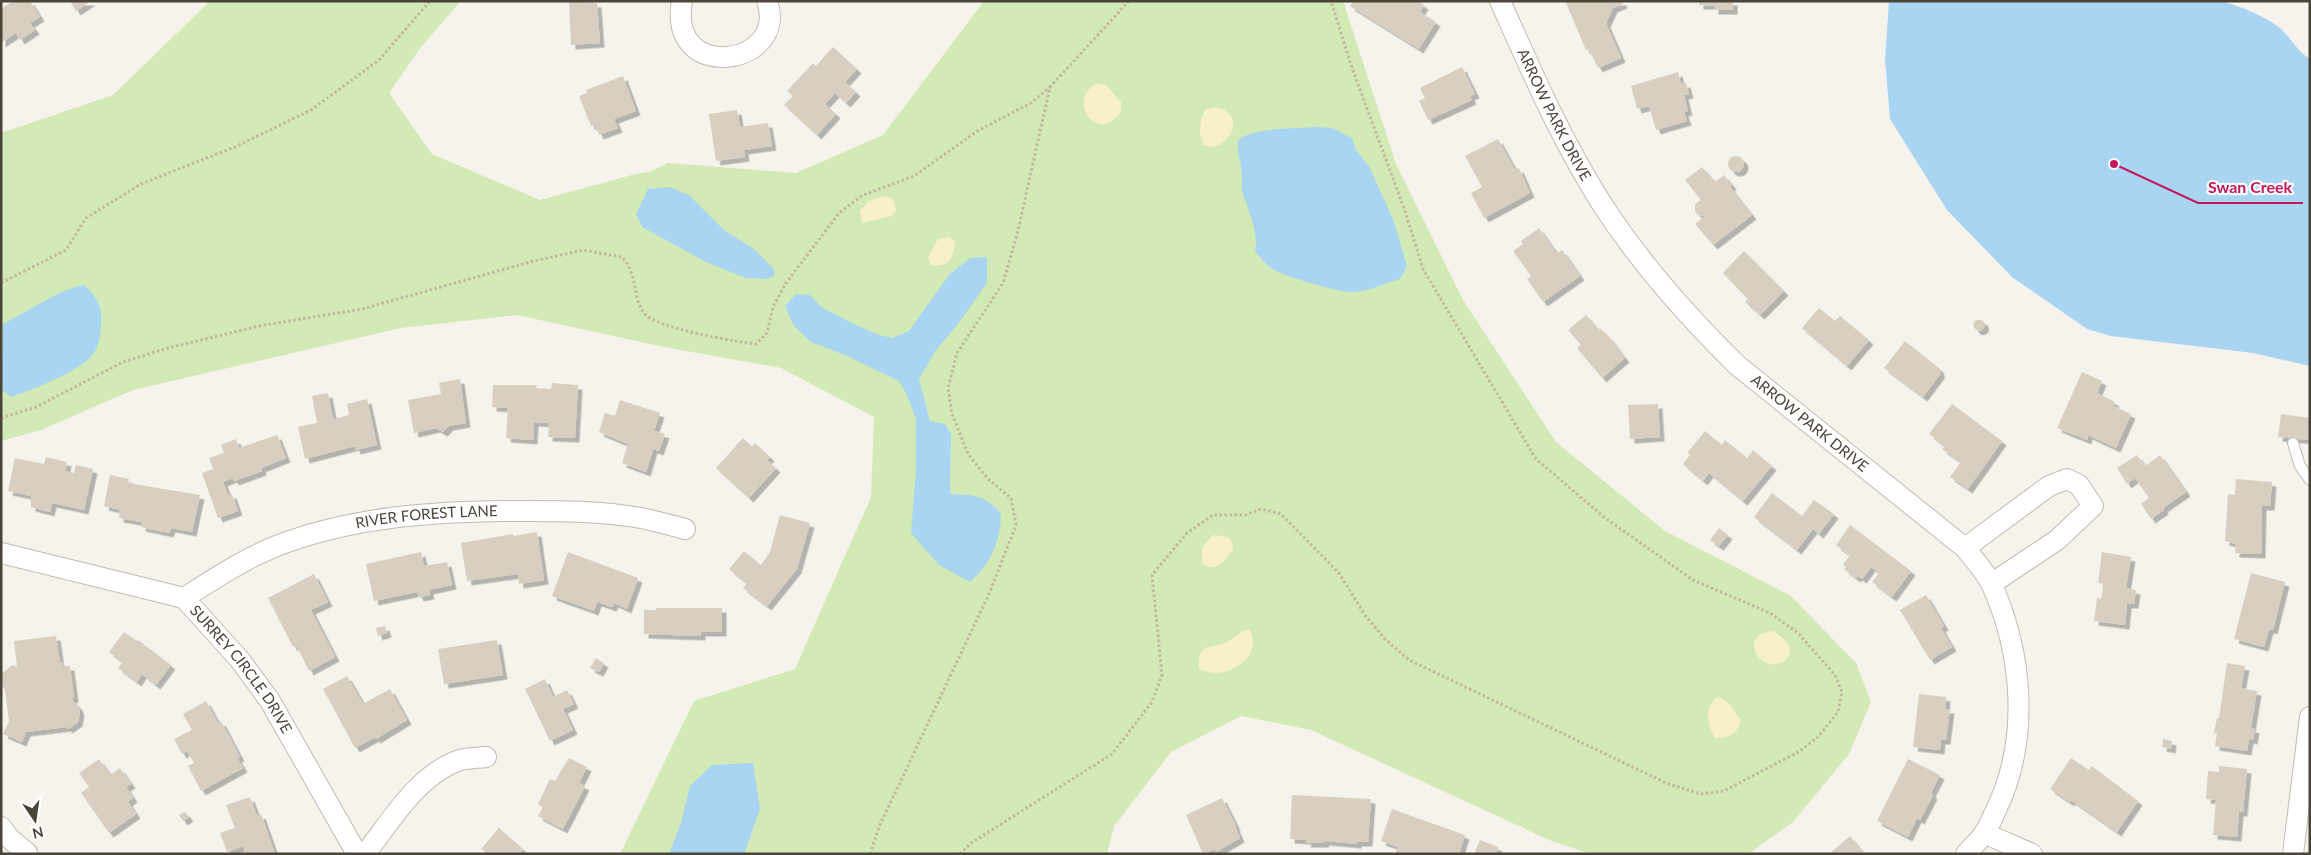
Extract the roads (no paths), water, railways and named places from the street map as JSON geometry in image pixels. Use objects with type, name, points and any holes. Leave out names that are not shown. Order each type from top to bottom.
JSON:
[{"type":"street","points":[[682,1],[680,13],[682,28],[689,41],[700,51],[714,57],[728,58],[749,51],[764,35],[769,21],[767,1]]},
{"type":"street","name":"ARROW PARK DRIVE","points":[[1500,1],[1580,167],[1628,240],[1673,297],[1738,366],[1965,548],[1992,584],[2008,627],[2019,710],[2011,771],[2003,795],[1984,833],[1966,854]]},
{"type":"street","points":[[1965,548],[2049,486],[2067,479],[2079,485],[2093,506],[2057,540],[1992,584]]},
{"type":"street","name":"RIVER FOREST LANE","points":[[184,598],[252,557],[287,542],[356,523],[389,518],[436,513],[574,512],[640,518],[685,529]]},
{"type":"street","name":"SURREY CIRCLE DRIVE","points":[[1,553],[184,598],[240,660],[270,701],[357,854]]},
{"type":"street","points":[[2293,854],[2310,717]]},
{"type":"street","points":[[365,854],[424,782],[442,769],[460,760],[486,757]]},
{"type":"street","points":[[1,826],[9,838],[27,853]]},
{"type":"street","points":[[1984,833],[2032,854]]},
{"type":"lane","points":[[2293,443],[2300,466],[2310,480]]},
{"type":"water","points":[[1889,1],[2219,1],[2251,12],[2280,28],[2301,52],[2310,59],[2310,366],[2253,353],[2111,336],[2087,329],[2012,277],[1947,210],[1890,119],[1885,60]]},
{"type":"water","points":[[1316,127],[1332,128],[1352,138],[1356,150],[1370,168],[1394,222],[1407,266],[1400,279],[1358,292],[1346,292],[1280,273],[1266,264],[1255,251],[1256,237],[1242,190],[1238,140],[1265,131]]},
{"type":"water","points":[[669,187],[689,195],[725,231],[754,249],[774,269],[775,275],[767,279],[746,278],[706,262],[642,227],[636,214],[648,189]]},
{"type":"water","points":[[987,257],[987,283],[958,324],[936,350],[919,379],[930,421],[945,424],[951,434],[950,494],[979,497],[990,503],[1001,514],[999,533],[989,560],[970,582],[939,565],[911,533],[916,470],[916,419],[907,395],[899,381],[845,355],[811,342],[794,326],[785,306],[796,294],[810,295],[821,307],[879,335],[892,338],[909,331],[949,275],[970,258]]},
{"type":"water","points":[[84,285],[96,298],[101,313],[100,335],[95,351],[90,358],[69,372],[44,385],[11,397],[1,389],[3,324],[63,292]]},
{"type":"water","points":[[753,763],[760,809],[744,854],[669,854],[681,823],[690,786],[712,765]]},
{"type":"place","name":"Swan Creek","points":[[2114,164]]}]
